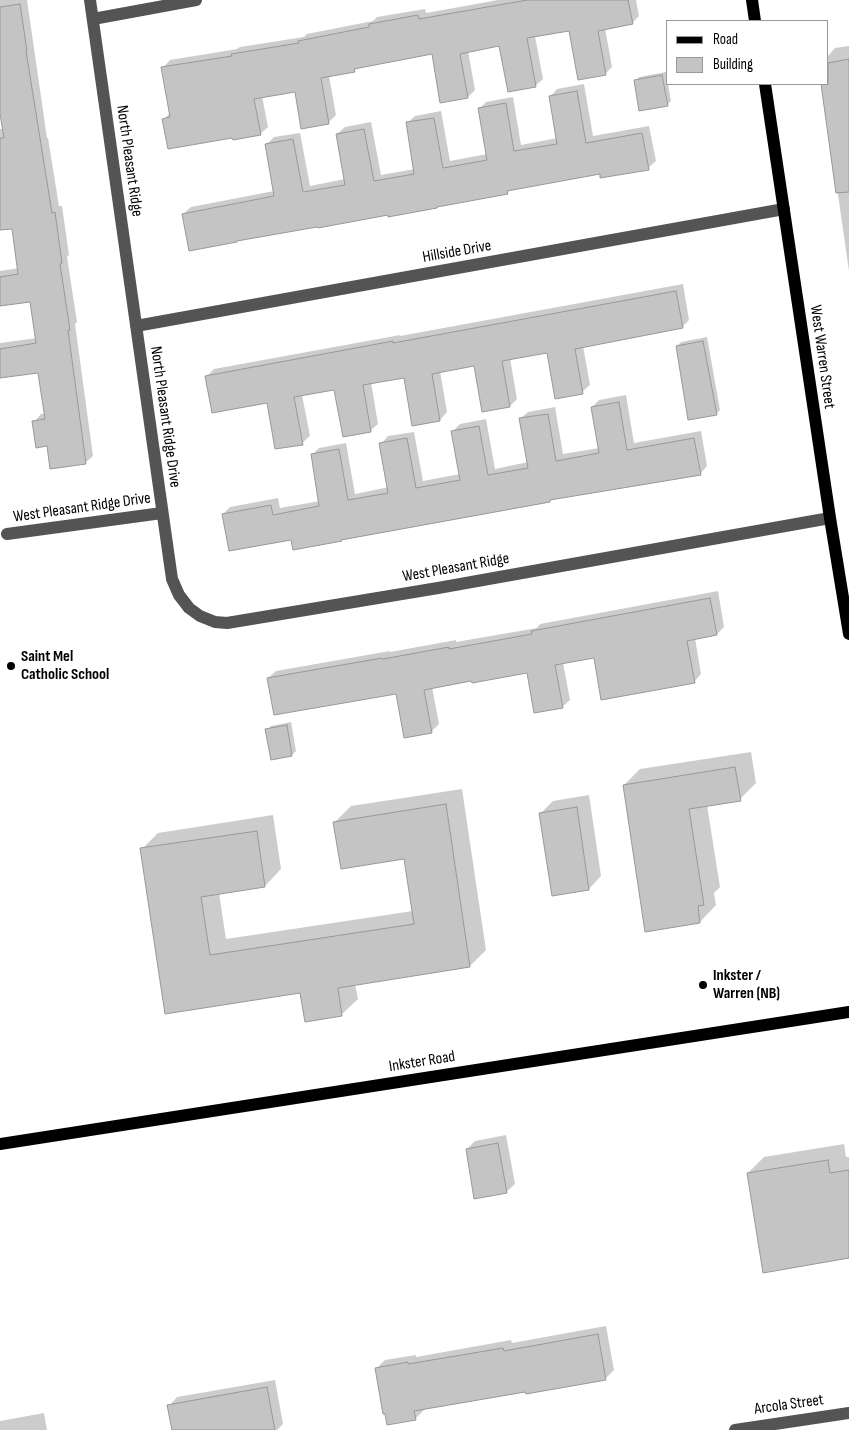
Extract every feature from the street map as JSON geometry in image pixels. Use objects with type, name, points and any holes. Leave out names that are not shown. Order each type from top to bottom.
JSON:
[{"type":"main road","points":[[752,0],[756,20]]},
{"type":"main road","name":"West Warren Street","points":[[765,85],[849,634]]},
{"type":"main road","name":"Inkster Road","points":[[0,1144],[849,1012]]},
{"type":"street","name":"North Pleasant Ridge","points":[[90,0],[136,326]]},
{"type":"street","points":[[93,19],[196,0]]},
{"type":"street","name":"Hillside Drive","points":[[136,326],[784,210]]},
{"type":"street","name":"North Pleasant Ridge Drive","points":[[136,326],[162,513]]},
{"type":"street","name":"West Pleasant Ridge","points":[[162,513],[172,579],[178,595],[189,608],[200,616],[215,622],[227,623],[438,588],[830,518]]},
{"type":"street","name":"West Pleasant Ridge Drive","points":[[7,534],[162,513]]},
{"type":"street","name":"Arcola Street","points":[[735,1430],[849,1413]]},
{"type":"building","points":[[527,0],[628,0],[633,24],[598,31],[606,75],[578,80],[569,31],[527,38],[536,87],[508,92],[499,46],[460,54],[468,98],[440,103],[432,54],[354,69],[355,72],[321,78],[329,124],[301,129],[295,92],[254,99],[261,135],[168,149],[162,119],[170,117],[161,67],[299,43],[298,41],[369,27],[369,24],[418,15],[419,19]]},
{"type":"building","points":[[20,4],[52,213],[55,212],[62,263],[60,264],[70,330],[68,330],[86,464],[50,469],[47,446],[36,448],[32,421],[45,419],[38,373],[0,378],[0,349],[36,343],[30,302],[0,306],[0,277],[18,274],[12,229],[0,230],[0,138],[4,138],[0,114],[0,7]]},
{"type":"building","points":[[849,59],[849,192],[836,193],[821,85],[829,85],[829,63]]},
{"type":"building","points":[[662,75],[668,106],[639,111],[634,80]]},
{"type":"building","points":[[577,91],[586,143],[642,133],[649,170],[600,178],[600,174],[507,191],[508,194],[437,208],[317,227],[189,251],[182,214],[274,196],[265,144],[293,139],[303,192],[345,185],[336,134],[364,129],[374,181],[414,174],[406,122],[434,118],[443,168],[487,160],[478,108],[506,103],[514,151],[557,144],[549,96]]},
{"type":"building","points":[[676,291],[683,328],[575,349],[583,394],[555,399],[547,353],[502,361],[510,407],[482,412],[474,366],[432,374],[440,421],[412,426],[404,378],[363,385],[371,432],[343,437],[334,390],[294,397],[303,445],[275,449],[267,403],[212,413],[205,376]]},
{"type":"building","points":[[703,341],[717,415],[688,420],[676,346]]},
{"type":"building","points":[[619,402],[627,450],[694,438],[701,475],[550,500],[550,502],[293,550],[291,540],[229,551],[222,514],[271,505],[273,515],[319,506],[311,454],[339,449],[348,500],[388,493],[379,443],[407,438],[416,488],[460,480],[451,431],[479,426],[488,475],[528,468],[519,418],[548,414],[556,461],[599,453],[591,407]]},
{"type":"building","points":[[710,598],[717,635],[687,641],[695,683],[601,700],[594,658],[555,665],[563,708],[534,713],[527,673],[472,683],[471,681],[424,690],[432,733],[404,738],[396,694],[274,715],[267,678],[449,647],[449,649],[532,634],[531,631]]},
{"type":"building","points":[[287,725],[292,756],[271,760],[265,729]]},
{"type":"building","points":[[735,767],[741,801],[689,809],[704,905],[698,906],[700,923],[645,932],[623,785]]},
{"type":"building","points":[[446,804],[470,967],[338,988],[342,1016],[305,1022],[300,993],[165,1014],[140,848],[257,831],[265,887],[201,897],[210,955],[414,924],[404,859],[341,869],[333,822]]},
{"type":"building","points":[[577,807],[589,890],[552,896],[539,813]]},
{"type":"building","points":[[498,1143],[507,1193],[474,1199],[466,1149]]},
{"type":"building","points":[[828,1160],[830,1173],[849,1170],[849,1258],[763,1273],[747,1173]]},
{"type":"building","points":[[598,1334],[606,1380],[414,1411],[416,1420],[387,1425],[385,1414],[383,1414],[375,1368],[503,1348],[504,1351]]},
{"type":"building","points":[[267,1387],[275,1430],[172,1430],[167,1405]]},
{"type":"place","name":"Saint Mel Catholic School","points":[[11,666]]},
{"type":"place","name":"Inkster / Warren (NB)","points":[[703,985]]}]
